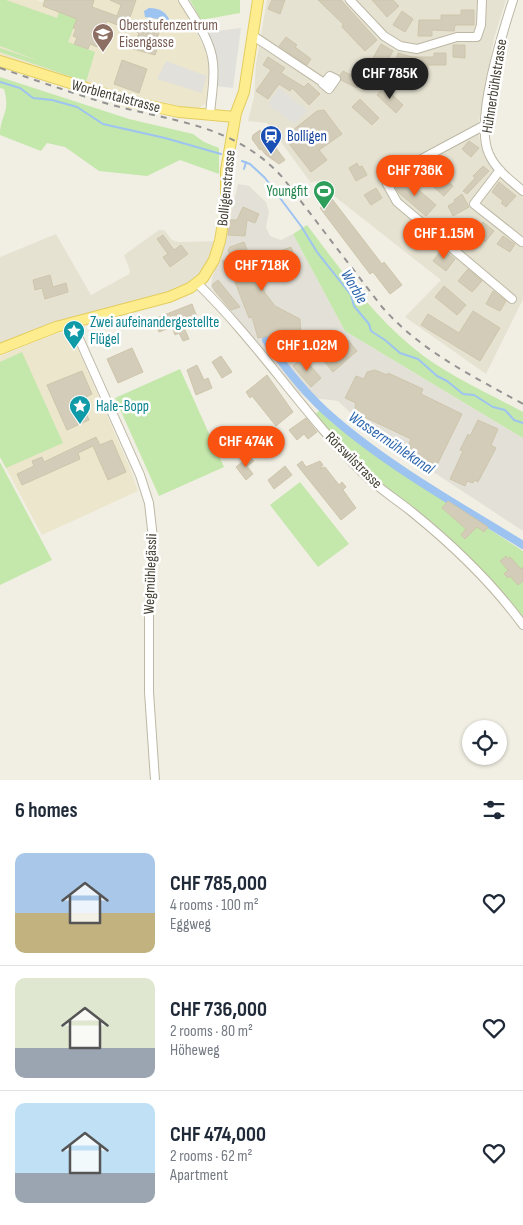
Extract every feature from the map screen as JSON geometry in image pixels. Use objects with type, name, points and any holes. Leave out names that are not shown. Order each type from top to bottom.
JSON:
[{"type":"main road","name":"Bolligenstrasse","points":[[0,349],[56,327],[169,297],[197,283],[214,260],[220,241],[226,204],[226,170],[235,117],[244,92],[258,0]]},
{"type":"main road","name":"Worblentalstrasse","points":[[0,60],[131,102],[179,112],[235,117]]},
{"type":"street","points":[[183,0],[207,40],[212,57],[214,72],[210,115]]},
{"type":"street","points":[[350,0],[384,36],[400,46],[417,49],[457,37],[478,37],[481,25],[482,0]]},
{"type":"street","name":"Hühnerbühlstrasse","points":[[512,0],[494,73],[485,124],[486,146],[493,162],[523,191]]},
{"type":"street","points":[[252,34],[324,83]]},
{"type":"street","points":[[485,124],[388,179],[387,184],[397,202],[512,298]]},
{"type":"street","points":[[500,170],[474,204],[522,242]]},
{"type":"street","name":"Rörswilstrasse","points":[[197,283],[251,343],[334,443],[366,476],[455,547],[484,576],[523,625]]},
{"type":"street","name":"Wegmühlegässli","points":[[72,323],[140,475],[149,503],[153,538],[149,612],[149,692],[155,780]]},
{"type":"shaded area","name":"Oberstufenzentrum Eisengasse","points":[[0,0],[37,0],[42,2],[43,0],[180,0],[206,51],[209,66],[206,103],[199,108],[167,105],[98,87],[0,55]]},
{"type":"shaded area","points":[[267,0],[506,0],[494,38],[479,122],[479,136],[482,150],[490,166],[523,196],[523,299],[486,374],[405,317],[441,280],[315,181],[311,183],[267,123],[248,121],[254,97],[256,64]]},
{"type":"shaded area","points":[[241,28],[233,88],[216,86],[217,57],[206,32]]},
{"type":"shaded area","points":[[166,61],[207,76],[202,93],[157,79]]},
{"type":"shaded area","points":[[279,88],[308,111],[294,124],[268,105]]},
{"type":"shaded area","points":[[238,184],[249,186],[266,202],[269,212],[266,227],[270,236],[281,240],[293,234],[345,331],[523,438],[523,531],[368,429],[338,401],[305,397],[211,288],[212,278],[223,248]]},
{"type":"shaded area","points":[[159,230],[164,230],[172,240],[179,242],[220,241],[197,283],[0,349],[0,257],[56,234],[91,295],[129,274],[130,271],[124,255]]},
{"type":"shaded area","points":[[58,333],[65,333],[73,338],[130,468],[138,491],[42,535],[0,457],[0,356]]},
{"type":"green space","points":[[0,0],[6,0],[57,18],[59,12],[77,19],[68,42],[95,52],[86,82],[0,52],[0,48],[39,61],[0,46]]},
{"type":"green space","points":[[190,0],[240,0],[240,13],[201,20]]},
{"type":"green space","points":[[0,77],[129,119],[193,134],[204,142],[219,148],[219,174],[180,160],[147,176],[99,171],[65,147],[47,143],[41,151],[0,135],[0,128],[6,109],[6,97],[4,89],[0,88]]},
{"type":"green space","points":[[307,225],[369,304],[411,346],[451,374],[523,412],[523,438],[345,331],[293,234]]},
{"type":"green space","points":[[22,352],[63,443],[6,468],[0,457],[0,362]]},
{"type":"green space","points":[[180,369],[224,467],[159,496],[115,398]]},
{"type":"green space","points":[[320,410],[350,436],[385,462],[523,551],[523,625],[485,576],[366,476],[313,416]]},
{"type":"green space","points":[[0,462],[52,560],[0,585]]},
{"type":"green space","points":[[300,482],[349,544],[318,567],[270,505]]},
{"type":"water","points":[[149,8],[160,10],[168,16],[171,23],[169,26],[158,19],[145,17],[144,11]]},
{"type":"building","points":[[45,0],[94,0],[92,7],[117,16],[121,5],[110,0],[136,0],[129,20],[148,27],[149,23],[161,27],[155,43],[159,44],[155,55],[133,49],[139,33],[107,21],[97,47],[90,44],[88,49],[74,44],[77,38],[73,36],[76,29],[73,28],[77,19],[43,6]]},
{"type":"building","points":[[272,0],[285,0],[280,14],[268,9]]},
{"type":"building","points":[[318,0],[341,0],[377,40],[365,51],[342,27],[343,24]]},
{"type":"building","points":[[372,0],[393,0],[399,6],[387,17]]},
{"type":"building","points":[[461,10],[474,10],[474,25],[455,25],[454,31],[432,30],[432,36],[418,36],[419,20],[441,20],[441,15],[461,15]]},
{"type":"building","points":[[402,11],[413,19],[405,32],[393,25]]},
{"type":"building","points":[[286,37],[297,45],[295,47],[311,59],[307,65],[279,46]]},
{"type":"building","points":[[381,44],[393,51],[385,65],[373,58]]},
{"type":"building","points":[[453,45],[465,45],[465,58],[453,57]]},
{"type":"building","points":[[398,53],[412,57],[434,57],[434,53],[446,53],[446,65],[428,65],[428,70],[407,70],[406,72],[394,69]]},
{"type":"building","points":[[268,57],[285,68],[281,73],[304,87],[308,83],[320,94],[309,105],[292,88],[290,91],[279,84],[268,99],[256,91],[271,70],[263,65]]},
{"type":"building","points":[[122,60],[147,69],[139,93],[114,84]]},
{"type":"building","points":[[343,71],[361,80],[357,88],[341,80],[340,75]]},
{"type":"building","points":[[384,87],[403,105],[396,113],[377,95]]},
{"type":"building","points":[[360,99],[379,118],[372,125],[352,107]]},
{"type":"building","points":[[324,110],[342,134],[319,150],[327,160],[311,172],[287,141],[297,133],[293,130],[317,111]]},
{"type":"building","points":[[260,130],[262,133],[264,132],[285,160],[279,164],[260,150],[252,139],[253,135]]},
{"type":"building","points":[[469,141],[479,148],[471,157],[462,149]]},
{"type":"building","points":[[357,163],[359,167],[362,166],[367,175],[356,181],[349,168]]},
{"type":"building","points":[[483,166],[489,171],[467,194],[463,191],[475,178],[473,176]]},
{"type":"building","points":[[433,168],[453,186],[444,196],[423,178]]},
{"type":"building","points":[[406,179],[436,205],[426,216],[398,192],[395,187]]},
{"type":"building","points":[[499,182],[516,196],[506,207],[501,203],[503,201],[492,192]]},
{"type":"building","points":[[376,188],[382,198],[371,205],[364,195]]},
{"type":"building","points":[[462,194],[469,207],[453,216],[448,206],[455,202],[454,200]]},
{"type":"building","points":[[332,199],[382,264],[384,262],[402,285],[390,294],[373,272],[370,274],[320,208]]},
{"type":"building","points":[[243,207],[259,214],[255,223],[247,220],[245,236],[228,235],[230,220],[237,220]]},
{"type":"building","points":[[483,222],[494,231],[485,242],[474,232]]},
{"type":"building","points":[[417,227],[430,237],[420,249],[407,239]]},
{"type":"building","points":[[163,235],[174,250],[181,245],[188,254],[170,267],[163,257],[168,254],[157,239]]},
{"type":"building","points":[[503,236],[515,244],[510,252],[497,244]]},
{"type":"building","points":[[244,242],[252,262],[291,247],[296,261],[257,275],[265,293],[275,306],[300,319],[301,339],[275,335],[258,338],[252,317],[249,318],[230,269],[226,270],[222,261],[231,258],[228,250],[230,247]]},
{"type":"building","points":[[442,249],[455,259],[446,271],[433,261]]},
{"type":"building","points":[[468,269],[482,281],[472,292],[458,281]]},
{"type":"building","points":[[50,275],[53,287],[66,283],[68,292],[45,299],[42,288],[35,290],[33,280]]},
{"type":"building","points":[[218,280],[240,307],[231,310],[215,291],[212,285]]},
{"type":"building","points":[[444,286],[466,305],[457,315],[435,297]]},
{"type":"building","points":[[493,291],[506,301],[500,311],[486,304]]},
{"type":"building","points":[[192,304],[197,317],[182,323],[189,339],[183,341],[179,333],[175,335],[172,327],[159,332],[154,319]]},
{"type":"building","points":[[473,311],[500,328],[480,361],[421,325],[428,314],[459,333]]},
{"type":"building","points":[[348,340],[357,351],[333,372],[324,361]]},
{"type":"building","points":[[132,348],[143,372],[118,383],[107,359]]},
{"type":"building","points":[[221,356],[232,372],[222,378],[212,362]]},
{"type":"building","points":[[303,357],[321,378],[311,387],[293,366]]},
{"type":"building","points":[[197,365],[204,380],[208,378],[212,388],[196,395],[187,370]]},
{"type":"building","points":[[375,370],[387,375],[388,373],[423,389],[421,394],[462,414],[437,465],[406,451],[411,439],[358,414],[355,407],[356,403],[345,398],[356,376],[364,379],[367,372]]},
{"type":"building","points":[[82,371],[92,394],[80,400],[89,420],[67,430],[47,385]]},
{"type":"building","points":[[267,375],[293,412],[276,426],[252,396],[250,398],[246,392]]},
{"type":"building","points":[[306,418],[317,432],[308,439],[304,434],[297,440],[289,430]]},
{"type":"building","points":[[478,420],[498,429],[491,445],[496,448],[478,482],[474,480],[473,483],[467,481],[465,486],[450,479],[463,451],[460,450]]},
{"type":"building","points":[[96,437],[100,445],[112,440],[126,472],[108,480],[93,446],[78,453],[80,459],[22,485],[17,474],[34,466],[32,461],[42,457],[44,462]]},
{"type":"building","points":[[249,456],[254,461],[247,466],[253,474],[246,480],[236,467]]},
{"type":"building","points":[[302,461],[306,467],[320,461],[323,465],[320,469],[325,467],[339,485],[342,482],[346,487],[343,490],[356,508],[341,520],[297,465]]},
{"type":"building","points":[[285,466],[292,475],[274,489],[268,480]]},
{"type":"building","points":[[448,501],[488,527],[484,532],[477,527],[465,539],[461,535],[466,529],[442,508]]},
{"type":"building","points":[[506,556],[508,559],[510,557],[521,569],[523,567],[523,581],[518,585],[510,576],[508,578],[504,574],[508,570],[500,561]]},
{"type":"waterway","name":"Worble","points":[[0,82],[20,88],[33,98],[52,100],[77,107],[103,124],[165,138],[221,154]]},
{"type":"waterway","name":"Worble","points":[[242,161],[250,164],[265,178],[301,226],[317,252],[351,295],[354,306],[369,324],[371,331],[400,353],[418,359],[437,376],[447,381],[463,394],[474,395],[493,407],[505,410],[514,420],[523,423]]},
{"type":"waterway","name":"Worble","points":[[244,169],[246,162]]},
{"type":"waterway","name":"Wassermühlekanal","points":[[266,340],[305,391],[354,436],[425,485],[523,545]]},
{"type":"railway","points":[[0,68],[105,103],[200,127],[223,135],[244,146],[264,160],[283,178],[382,307],[397,323],[448,362],[523,404]]},
{"type":"place","name":"Oberstufenzentrum Eisengasse","points":[[103,53]]},
{"type":"place","name":"Bolligen","points":[[271,155]]},
{"type":"place","name":"Youngfit","points":[[324,210]]},
{"type":"place","name":"Zwei aufeinandergestellte Flügel","points":[[74,350]]},
{"type":"place","name":"Hale-Bopp","points":[[80,425]]}]
